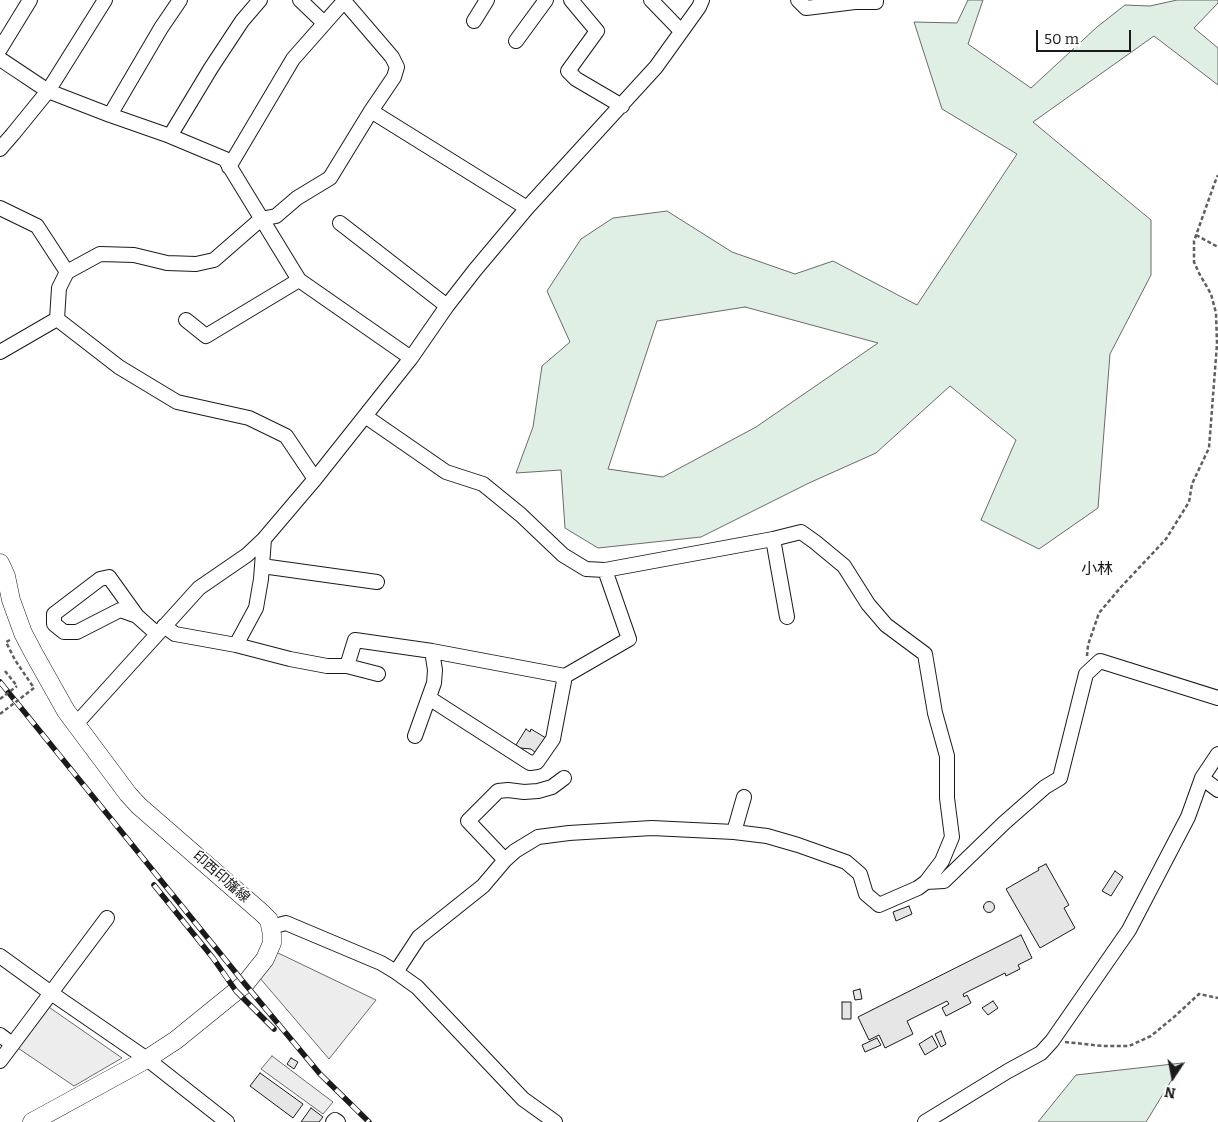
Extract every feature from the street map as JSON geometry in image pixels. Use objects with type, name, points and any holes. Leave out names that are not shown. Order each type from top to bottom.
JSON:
[{"type":"main road","name":"印西印旛線","points":[[0,564],[6,576],[11,600],[23,633],[66,711],[138,806],[262,913],[269,920],[271,927]]},
{"type":"main road","points":[[32,1122],[147,1059],[176,1040],[245,984],[266,959],[272,943],[271,927]]},
{"type":"street","points":[[0,49],[30,0]]},
{"type":"street","points":[[0,149],[48,91],[105,0]]},
{"type":"street","points":[[110,115],[161,28],[180,0]]},
{"type":"street","points":[[170,136],[236,29],[260,0]]},
{"type":"street","points":[[300,0],[324,23]]},
{"type":"street","points":[[474,21],[487,0]]},
{"type":"street","points":[[516,41],[546,0]]},
{"type":"street","points":[[571,0],[597,31],[568,71],[576,80],[622,106]]},
{"type":"street","points":[[651,0],[681,31]]},
{"type":"street","points":[[76,724],[199,588],[248,555],[264,539],[315,480],[411,358],[447,306],[527,208],[656,67],[702,0]]},
{"type":"street","points":[[798,0],[806,8],[855,2],[876,2],[876,0]]},
{"type":"street","points":[[57,320],[59,288],[68,272],[100,254],[134,255],[167,262],[196,264],[214,260],[261,219],[276,216],[297,198],[330,178],[394,77],[397,67],[392,57],[344,1],[293,59],[229,167]]},
{"type":"street","points":[[0,59],[48,91],[170,136],[225,159],[299,280],[411,358]]},
{"type":"street","points":[[371,111],[527,208]]},
{"type":"street","points":[[0,208],[37,226],[68,272]]},
{"type":"street","points":[[340,223],[447,306]]},
{"type":"street","points":[[186,320],[206,336],[299,280]]},
{"type":"street","points":[[0,352],[57,320]]},
{"type":"street","points":[[57,320],[118,367],[177,402],[249,418],[286,436],[315,480]]},
{"type":"street","points":[[365,416],[446,472],[483,484],[521,515],[563,555],[586,569],[605,570],[773,539],[801,532],[815,542],[844,566],[868,604],[886,625],[925,654],[935,713],[947,756],[947,798],[952,837],[942,861],[926,882],[918,888],[879,905],[866,894],[860,874],[846,862],[767,836],[734,832],[652,828],[538,837],[515,851],[483,886],[419,937],[396,972]]},
{"type":"street","points":[[236,645],[256,608],[261,579],[264,539]]},
{"type":"street","points":[[773,539],[787,617]]},
{"type":"street","points":[[262,566],[377,582]]},
{"type":"street","points":[[347,666],[355,640],[432,651],[565,676],[629,639],[605,570]]},
{"type":"street","points":[[137,616],[109,577],[100,579],[54,614],[54,624],[64,632],[77,632],[120,610],[137,616],[161,630],[175,634],[236,645],[290,659],[327,666],[347,666],[378,674]]},
{"type":"street","points":[[416,736],[434,684],[432,651]]},
{"type":"street","points":[[926,882],[944,881],[1004,823],[1045,787],[1060,778],[1086,674],[1100,661],[1218,698]]},
{"type":"street","points":[[429,698],[530,763],[537,762],[553,738],[565,676]]},
{"type":"street","points":[[925,1122],[1041,1053],[1052,1041],[1129,930],[1188,818],[1202,778],[1218,754]]},
{"type":"street","points":[[505,860],[468,821],[498,791],[538,791],[552,786],[564,778]]},
{"type":"street","points":[[1202,778],[1218,790]]},
{"type":"street","points":[[734,832],[744,797]]},
{"type":"street","points":[[0,1061],[107,918]]},
{"type":"street","points":[[271,927],[286,922],[382,963],[396,972],[417,987],[524,1099],[555,1122]]},
{"type":"street","points":[[0,956],[147,1059],[227,1122]]},
{"type":"street","points":[[0,1035],[12,1044]]},
{"type":"street","points":[[333,1122],[335,1120],[338,1122]]},
{"type":"path","points":[[1092,668],[1086,660],[1088,645],[1099,613],[1166,539],[1189,502],[1192,484],[1209,448],[1217,344],[1216,312],[1211,294],[1194,262],[1194,241],[1218,175]]},
{"type":"path","points":[[1196,236],[1218,247]]},
{"type":"path","points":[[1213,398],[1218,400]]},
{"type":"path","points":[[0,714],[34,688],[15,660],[6,642],[14,638]]},
{"type":"path","points":[[0,699],[17,686],[5,671]]},
{"type":"path","points":[[1052,1041],[1103,1046],[1129,1046],[1150,1036],[1199,994],[1218,998]]},
{"type":"green space","points":[[968,0],[983,0],[968,44],[1031,88],[1097,27],[1125,5],[1150,6],[1177,0],[1218,0],[1218,3],[1194,28],[1218,48],[1218,85],[1154,36],[1033,122],[1151,220],[1151,275],[1110,354],[1098,508],[1039,549],[981,520],[1016,440],[950,386],[876,453],[809,483],[701,537],[598,548],[565,528],[561,470],[516,473],[533,427],[542,366],[570,342],[547,291],[581,239],[613,218],[667,211],[732,252],[795,274],[833,261],[917,305],[1017,154],[942,109],[914,22],[957,23]],"holes":[[[745,307],[878,343],[756,427],[663,477],[608,469],[657,321]]]},
{"type":"green space","points":[[1182,1063],[1146,1122],[1038,1122],[1076,1075]]},
{"type":"shaded area","points":[[276,952],[376,1000],[329,1059],[259,977]]},
{"type":"shaded area","points":[[43,1003],[122,1058],[74,1086],[12,1044]]},
{"type":"shaded area","points":[[272,1056],[333,1102],[323,1114],[261,1069]]},
{"type":"building","points":[[526,729],[530,732],[531,729],[546,738],[536,753],[531,749],[520,748],[516,745]]},
{"type":"building","points":[[1046,864],[1069,905],[1064,908],[1075,928],[1040,948],[1006,889]]},
{"type":"building","points":[[1115,871],[1123,877],[1111,896],[1102,891]]},
{"type":"building","points":[[987,902],[991,902],[994,907],[993,911],[987,912],[984,909],[984,905]]},
{"type":"building","points":[[909,906],[912,914],[896,921],[893,912]]},
{"type":"building","points":[[1021,935],[1032,958],[1018,965],[1020,969],[1006,976],[1005,973],[963,994],[964,997],[967,995],[971,1003],[946,1016],[942,1008],[949,1004],[947,1001],[907,1021],[913,1034],[885,1048],[879,1035],[869,1040],[858,1017]]},
{"type":"building","points":[[860,989],[862,999],[855,1000],[853,991]]},
{"type":"building","points":[[993,1001],[998,1008],[988,1015],[982,1008]]},
{"type":"building","points":[[842,1002],[851,1002],[851,1019],[842,1019]]},
{"type":"building","points":[[941,1031],[946,1044],[941,1047],[935,1034]]},
{"type":"building","points":[[932,1036],[938,1047],[925,1055],[919,1044]]},
{"type":"building","points":[[877,1038],[881,1045],[865,1052],[862,1045]]},
{"type":"building","points":[[291,1058],[298,1062],[294,1069],[287,1064]]},
{"type":"building","points":[[260,1073],[303,1104],[293,1118],[250,1086]]},
{"type":"building","points":[[311,1108],[323,1117],[319,1122],[301,1122]]},
{"type":"railway","points":[[0,682],[320,1074],[369,1122]]},
{"type":"railway","points":[[154,885],[213,958],[236,991],[274,1029]]},
{"type":"district","name":"小林","points":[[1097,570]]}]
